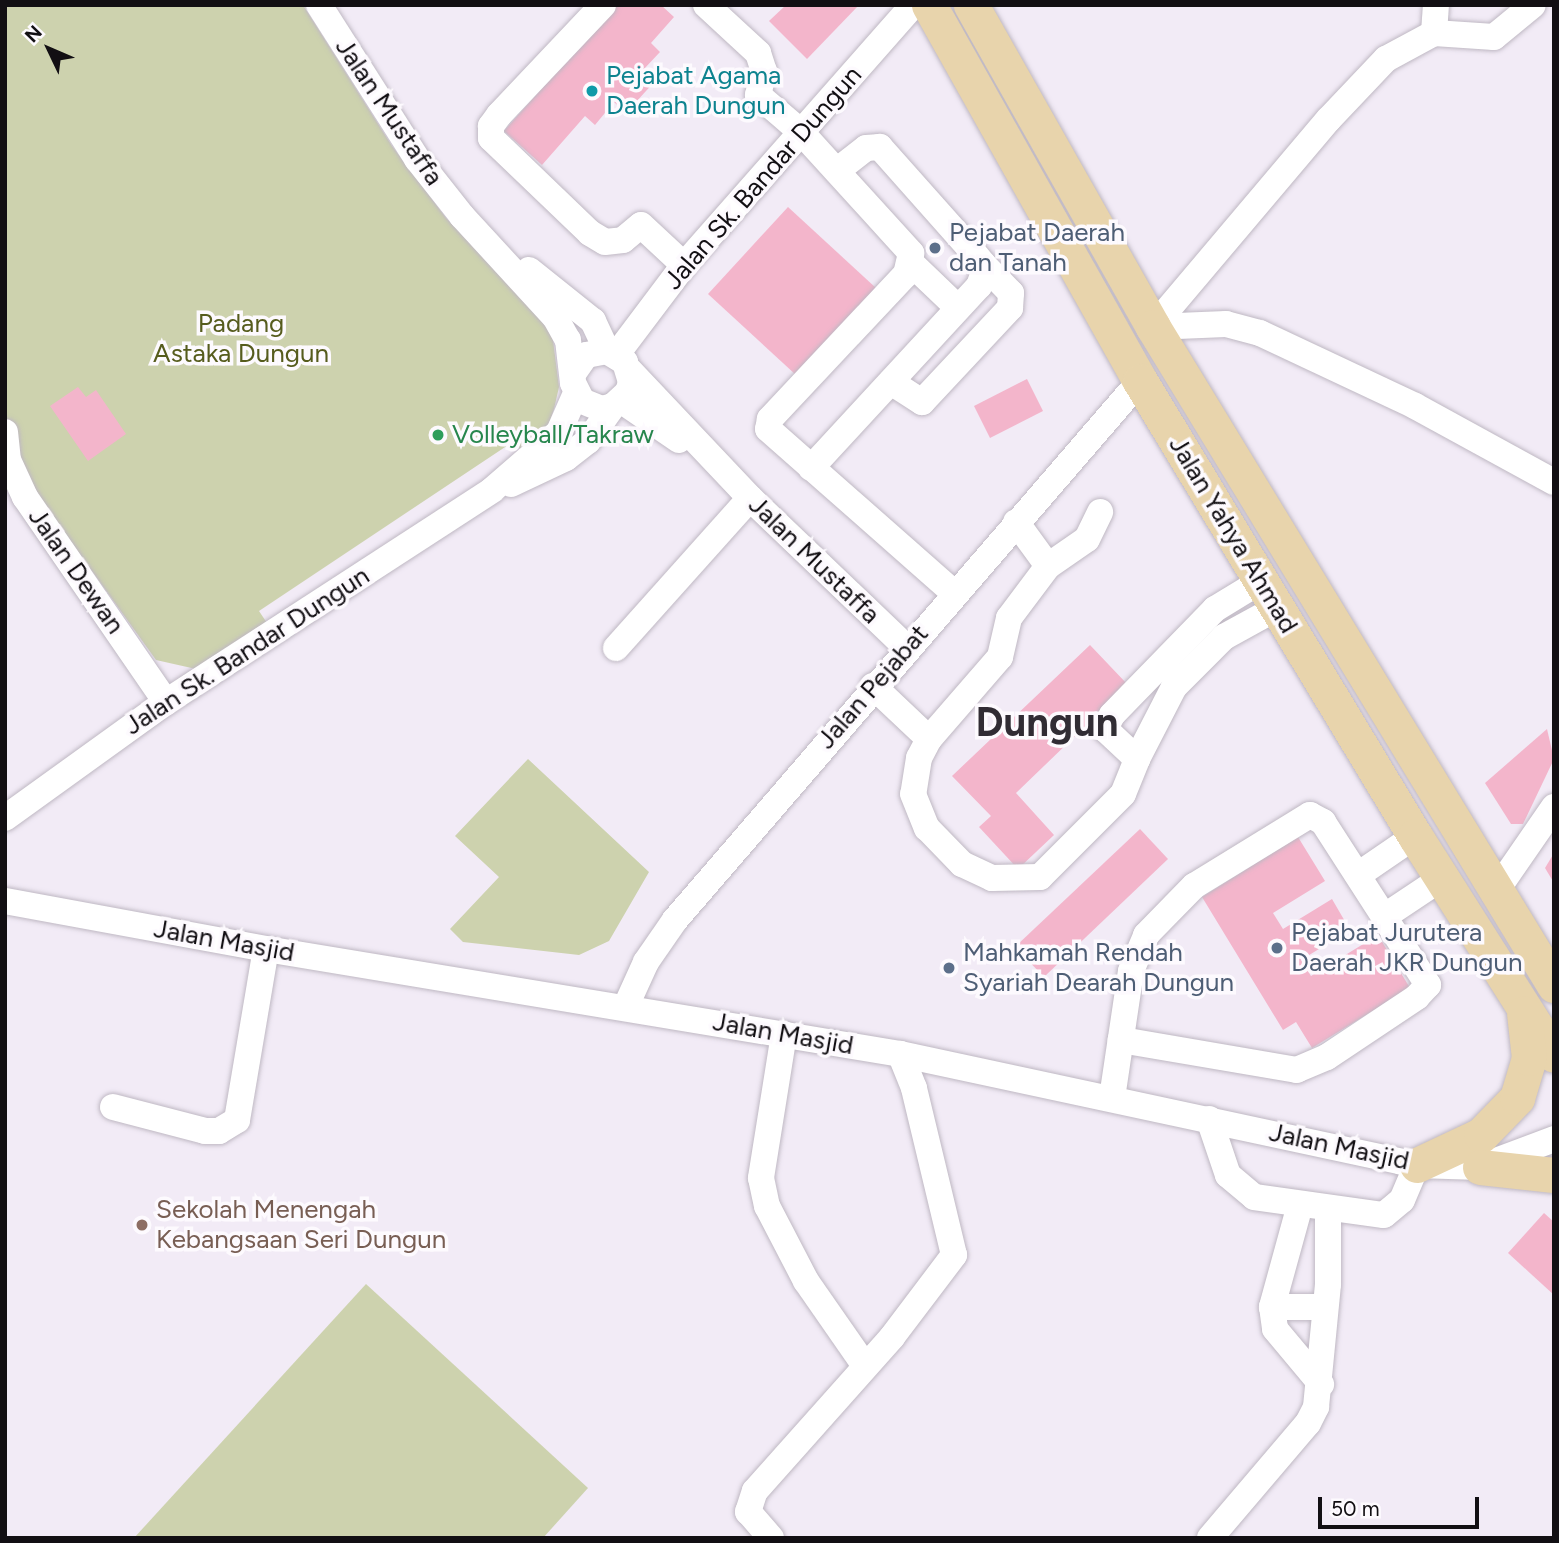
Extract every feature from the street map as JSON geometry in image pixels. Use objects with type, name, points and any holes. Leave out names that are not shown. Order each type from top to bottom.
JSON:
[{"type":"main road","name":"Jalan Yahya Ahmad","points":[[929,5],[1140,381],[1415,836],[1554,1055]]},
{"type":"main road","name":"Jalan Yahya Ahmad","points":[[971,5],[1153,327],[1494,894],[1554,985]]},
{"type":"main road","points":[[1417,1165],[1481,1135],[1517,1098],[1529,1058],[1523,1008]]},
{"type":"main road","points":[[1480,1167],[1554,1175]]},
{"type":"street","name":"Jalan Mustaffa","points":[[319,5],[417,159],[463,216],[555,317],[568,340],[575,383]]},
{"type":"street","points":[[603,5],[499,115],[491,126],[491,138],[590,233],[605,242],[623,240],[641,225],[684,265]]},
{"type":"street","points":[[706,5],[758,53],[764,71],[758,95],[801,132],[906,246],[911,263],[958,308]]},
{"type":"street","name":"Jalan Sk. Bandar Dungun","points":[[618,359],[684,265],[913,5]]},
{"type":"street","points":[[1434,33],[1436,5]]},
{"type":"street","points":[[1153,327],[1329,119],[1385,59],[1434,33],[1494,37],[1533,5]]},
{"type":"street","points":[[837,171],[866,148],[880,147],[1011,293],[1010,308],[922,402],[891,382]]},
{"type":"street","name":"Jalan Mustaffa","points":[[463,216],[593,321],[618,359],[723,471],[906,647]]},
{"type":"street","points":[[911,263],[770,419],[768,429],[954,593]]},
{"type":"street","points":[[811,468],[979,286],[983,264]]},
{"type":"street","points":[[1153,327],[1226,324],[1260,333],[1415,406],[1554,482]]},
{"type":"street","points":[[586,355],[618,359],[628,392],[617,404],[592,407],[575,383],[586,355]]},
{"type":"street","name":"Jalan Pejabat","points":[[626,1006],[659,941],[906,647],[1140,381]]},
{"type":"street","name":"Jalan Sk. Bandar Dungun","points":[[5,818],[166,702],[492,490],[559,432],[575,383]]},
{"type":"street","name":"Jalan Mustaffa","points":[[617,404],[723,471]]},
{"type":"street","name":"Jalan Sk. Bandar Dungun","points":[[492,490],[548,470],[566,458],[588,441],[617,404]]},
{"type":"street","name":"Jalan Dewan","points":[[5,432],[15,502],[166,702]]},
{"type":"street","points":[[616,648],[750,498]]},
{"type":"street","points":[[1100,512],[1087,539],[1048,566],[1009,618],[1000,657],[929,739],[919,758],[913,794],[927,828],[962,864],[992,878],[1040,877],[1123,794],[1168,699],[1224,638],[1269,595]]},
{"type":"street","points":[[1016,522],[1048,566]]},
{"type":"street","points":[[1138,759],[1105,729],[1112,715],[1215,609],[1269,595]]},
{"type":"street","points":[[1146,680],[1168,699]]},
{"type":"street","points":[[873,686],[929,739]]},
{"type":"street","points":[[1494,894],[1554,807]]},
{"type":"street","points":[[1112,1098],[1121,1040],[1136,953],[1177,899],[1310,815],[1323,822],[1428,985],[1417,997],[1312,1064],[1283,1070],[1121,1040]]},
{"type":"street","points":[[1358,875],[1415,836]]},
{"type":"street","points":[[1385,916],[1442,878]]},
{"type":"street","name":"Jalan Masjid","points":[[5,901],[266,949],[626,1006],[900,1054],[1417,1165],[1480,1167],[1554,1139]]},
{"type":"street","points":[[113,1107],[205,1131],[219,1131],[237,1120],[266,949]]},
{"type":"street","points":[[784,1034],[761,1178],[767,1206],[806,1281],[865,1366]]},
{"type":"street","points":[[771,1538],[748,1512],[754,1491],[865,1366],[944,1272],[954,1255],[914,1088],[900,1054]]},
{"type":"street","points":[[1209,1119],[1228,1175],[1242,1190],[1254,1197],[1384,1215],[1391,1212],[1402,1200],[1417,1165]]},
{"type":"street","points":[[1300,1205],[1272,1307],[1275,1329],[1321,1384]]},
{"type":"street","points":[[1210,1538],[1308,1423],[1321,1384],[1328,1209]]},
{"type":"street","points":[[1272,1307],[1325,1307]]},
{"type":"green space","name":"Padang Astaka Dungun","points":[[5,5],[303,5],[392,146],[446,218],[546,324],[553,340],[559,387],[554,409],[548,427],[522,452],[514,441],[259,611],[267,623],[196,669],[156,660],[28,482],[5,492]]},
{"type":"green space","points":[[528,759],[649,872],[609,941],[579,955],[463,942],[450,929],[499,877],[455,836]]},
{"type":"green space","points":[[366,1284],[588,1488],[543,1538],[134,1538]]},
{"type":"building","name":"Pejabat Agama Daerah Dungun","points":[[616,5],[661,5],[674,17],[651,43],[660,52],[644,69],[656,80],[626,113],[614,102],[595,125],[585,116],[542,165],[504,131]]},
{"type":"building","points":[[786,5],[859,5],[807,59],[769,21]]},
{"type":"building","points":[[788,207],[876,288],[796,375],[708,294]]},
{"type":"building","points":[[1027,379],[1043,411],[990,438],[974,406]]},
{"type":"building","points":[[78,387],[86,397],[96,390],[126,434],[88,461],[50,406]]},
{"type":"building","points":[[1090,645],[1128,685],[1016,793],[1054,835],[1018,869],[979,827],[991,816],[952,776]]},
{"type":"building","points":[[1547,729],[1554,759],[1523,824],[1511,824],[1485,783]]},
{"type":"building","points":[[1140,829],[1168,859],[1044,977],[1015,947]]},
{"type":"building","name":"Pejabat Jurutera Daerah JKR Dungun","points":[[1298,837],[1325,881],[1273,913],[1283,929],[1332,899],[1350,930],[1301,960],[1311,976],[1378,935],[1410,988],[1312,1048],[1296,1022],[1283,1030],[1202,897]]},
{"type":"building","points":[[1554,853],[1554,883],[1545,868]]},
{"type":"building","points":[[1544,1213],[1554,1222],[1554,1295],[1508,1253]]},
{"type":"place","name":"Pejabat Agama Daerah Dungun","points":[[592,91]]},
{"type":"place","name":"Pejabat Daerah dan Tanah","points":[[935,248]]},
{"type":"place","name":"Volleyball/Takraw","points":[[438,435]]},
{"type":"place","name":"Pejabat Jurutera Daerah JKR Dungun","points":[[1277,948]]},
{"type":"place","name":"Mahkamah Rendah Syariah Dearah Dungun","points":[[949,968]]},
{"type":"place","name":"Sekolah Menengah Kebangsaan Seri Dungun","points":[[142,1225]]},
{"type":"district","name":"Dungun","points":[[1047,722]]}]
